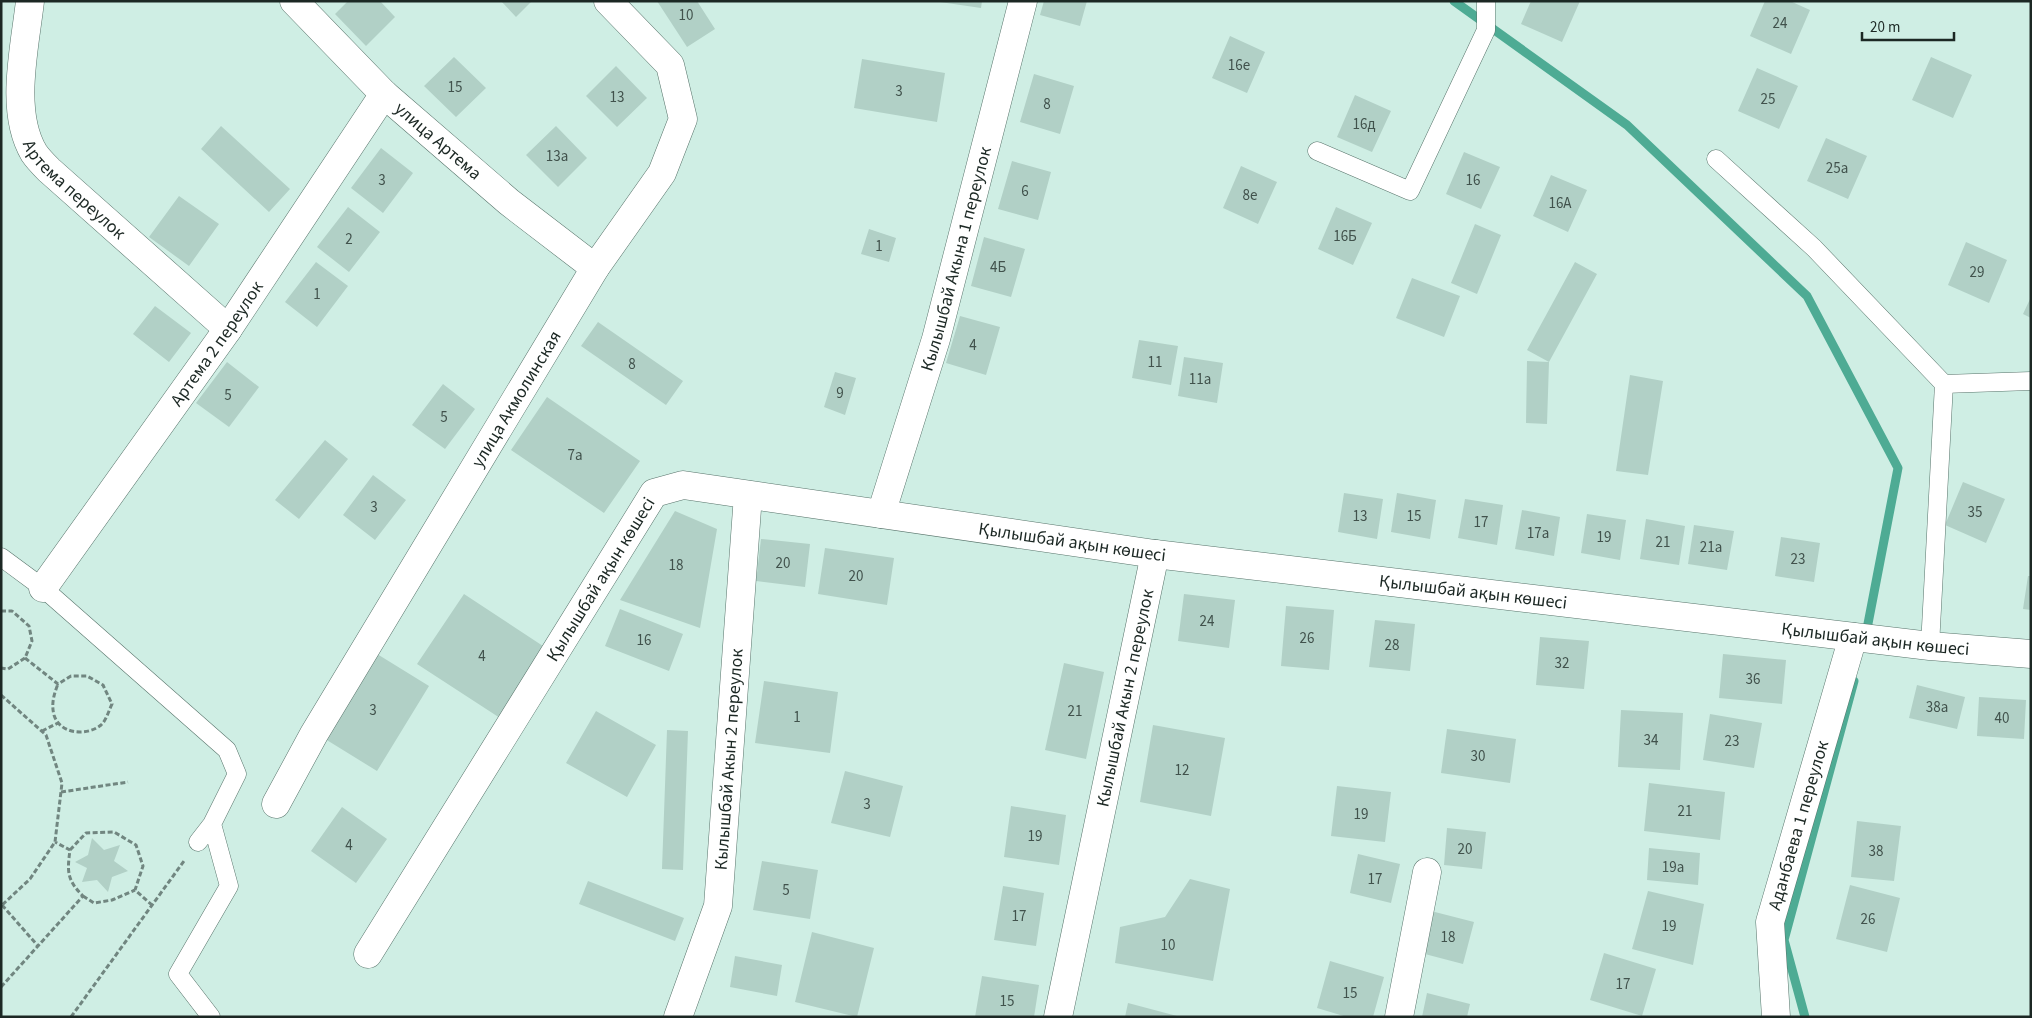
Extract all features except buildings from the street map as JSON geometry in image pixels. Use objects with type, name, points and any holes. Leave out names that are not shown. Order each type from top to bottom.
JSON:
[{"type":"street","name":"Артема переулок","points":[[30,1],[21,82],[21,107],[25,132],[34,153],[49,170],[228,330]]},
{"type":"street","name":"улица Артема","points":[[294,1],[384,94],[509,202],[595,268]]},
{"type":"street","name":"улица Акмолинская","points":[[276,804],[314,734],[595,268],[662,173],[683,119],[670,64],[608,1]]},
{"type":"street","name":"Кылышбай Акына 1 переулок","points":[[881,514],[936,339],[1023,1]]},
{"type":"street","name":"Артема 2 переулок","points":[[43,588],[228,330],[384,94]]},
{"type":"street","name":"Қылышбай ақын көшесі","points":[[368,954],[654,493],[683,485],[1155,554],[1930,646],[2031,654]]},
{"type":"street","name":"Кылышбай Акын 2 переулок","points":[[678,1017],[718,906],[748,495]]},
{"type":"street","name":"Кылышбай Акын 2 переулок","points":[[1058,1017],[1155,554]]},
{"type":"street","name":"Аданбаева 1 переулок","points":[[1776,1017],[1770,922],[1853,637]]},
{"type":"street","points":[[1399,1017],[1427,872]]},
{"type":"lane","points":[[1317,151],[1410,191],[1486,30],[1486,1]]},
{"type":"lane","points":[[1716,159],[1814,248],[1944,384],[1930,646]]},
{"type":"lane","points":[[1944,384],[2031,381]]},
{"type":"lane","points":[[1,557],[43,588],[227,750],[237,774],[212,824],[198,842]]},
{"type":"lane","points":[[211,1017],[178,974],[229,886],[212,824]]},
{"type":"path","points":[[1,611],[12,611],[29,626],[32,641],[25,658],[8,669],[1,668]]},
{"type":"path","points":[[25,658],[58,684]]},
{"type":"path","points":[[71,676],[88,676],[103,685],[112,704],[103,724],[88,732],[70,731],[58,723],[54,715],[53,697],[58,684],[71,676]]},
{"type":"path","points":[[1,695],[46,735],[62,783],[55,842],[30,879],[2,905],[38,946]]},
{"type":"path","points":[[42,732],[58,723]]},
{"type":"path","points":[[61,792],[128,782]]},
{"type":"path","points":[[114,832],[136,846],[143,866],[135,890],[112,900],[94,903],[83,896],[72,885],[68,869],[70,850],[86,833],[114,832]]},
{"type":"path","points":[[55,842],[70,850]]},
{"type":"path","points":[[71,1017],[198,842]]},
{"type":"path","points":[[135,890],[152,905]]},
{"type":"path","points":[[1,987],[83,896]]},
{"type":"waterway","points":[[1454,1],[1627,125],[1807,296],[1898,468],[1866,634]]},
{"type":"waterway","points":[[1805,1017],[1784,940],[1854,681]]}]
